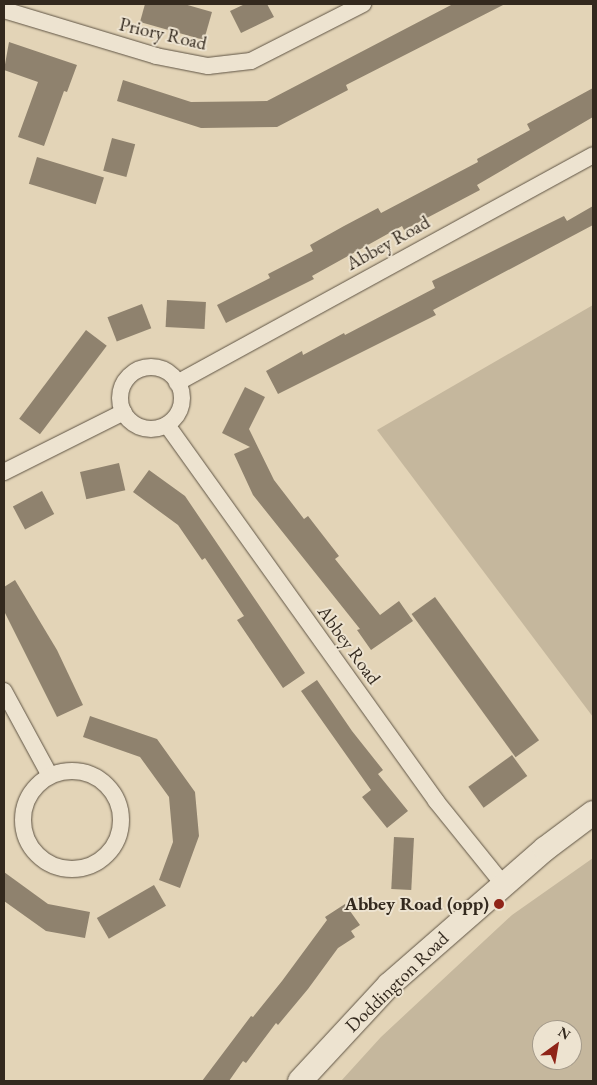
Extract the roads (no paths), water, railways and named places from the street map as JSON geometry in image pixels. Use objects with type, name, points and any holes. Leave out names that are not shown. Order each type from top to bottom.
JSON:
[{"type":"street","name":"Priory Road","points":[[4,10],[156,56],[208,66],[251,61],[363,4]]},
{"type":"street","name":"Abbey Road","points":[[177,383],[593,155]]},
{"type":"street","points":[[149,368],[162,370],[177,383],[181,406],[167,425],[154,429],[139,427],[124,412],[121,393],[126,380],[136,372],[149,368]]},
{"type":"street","points":[[4,472],[124,412]]},
{"type":"street","name":"Abbey Road","points":[[167,425],[436,801],[503,884]]},
{"type":"street","points":[[4,691],[49,774]]},
{"type":"street","points":[[89,772],[118,799],[120,835],[99,862],[68,870],[34,853],[22,825],[26,797],[49,774],[89,772]]},
{"type":"street","name":"Doddington Road","points":[[300,1081],[389,985],[503,884],[593,813]]},
{"type":"place","name":"Abbey Road (opp)","points":[[499,904]]}]
